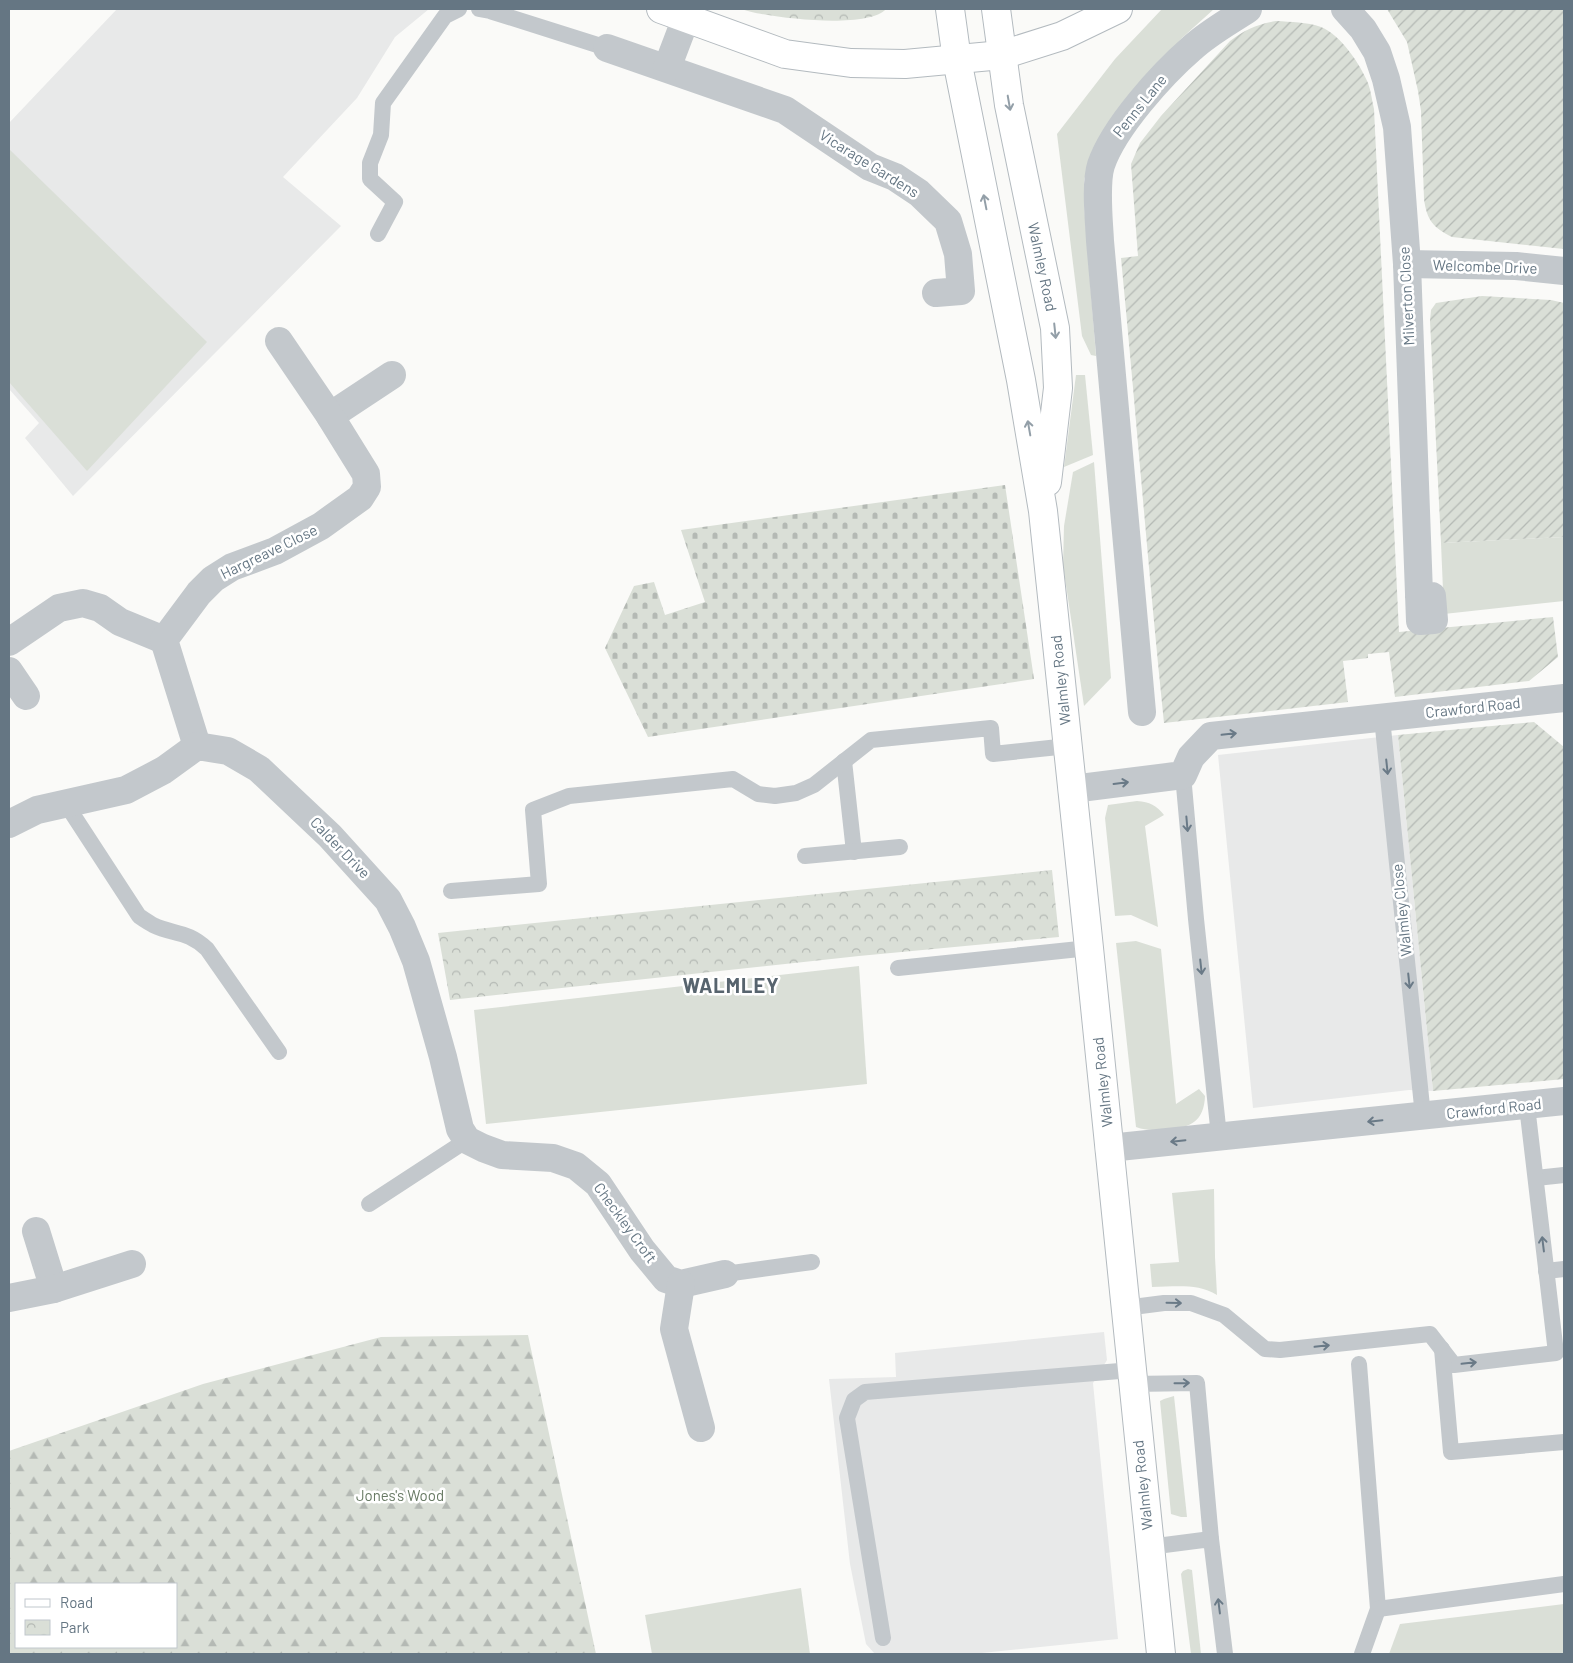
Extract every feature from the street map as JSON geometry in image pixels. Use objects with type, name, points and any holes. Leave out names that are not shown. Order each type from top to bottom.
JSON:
[{"type":"main road","name":"Walmley Road","points":[[950,9],[957,60],[1021,380],[1043,511],[1090,948],[1161,1654]]},
{"type":"main road","name":"Walmley Road","points":[[996,9],[1009,105],[1055,328],[1058,388],[1043,511]]},
{"type":"main road","points":[[674,13],[785,54],[851,62],[905,64],[1002,55],[1062,36],[1118,9]]},
{"type":"street","name":"Penns Lane","points":[[1142,712],[1100,241],[1097,200],[1101,166],[1116,133],[1153,88],[1192,47],[1248,9]]},
{"type":"street","name":"Milverton Close","points":[[1345,9],[1363,29],[1376,52],[1386,79],[1397,127],[1407,264],[1419,597]]},
{"type":"street","points":[[667,68],[674,13]]},
{"type":"street","name":"Vicarage Gardens","points":[[607,48],[785,110],[870,167],[896,177],[918,193],[948,221],[958,254],[961,290],[936,293]]},
{"type":"street","name":"Welcombe Drive","points":[[1407,264],[1516,266],[1564,271]]},
{"type":"street","name":"Hargreave Close","points":[[164,640],[199,593],[213,579],[232,567],[275,551],[321,526],[360,498],[367,487],[366,474],[330,416],[279,341]]},
{"type":"street","points":[[330,416],[392,375]]},
{"type":"street","points":[[9,642],[59,608],[83,603],[100,608],[120,622],[164,640],[197,746],[164,770],[126,790],[37,810],[9,824]]},
{"type":"street","points":[[9,671],[26,696]]},
{"type":"street","name":"Crawford Road","points":[[1382,718],[1564,698]]},
{"type":"street","points":[[1072,789],[1183,775],[1191,757],[1212,736],[1382,718]]},
{"type":"street","name":"Calder Drive","points":[[197,746],[228,751],[259,769],[330,836],[388,900],[416,961],[443,1057],[460,1129],[467,1140]]},
{"type":"street","name":"Crawford Road","points":[[1424,1116],[1564,1102]]},
{"type":"street","points":[[1109,1148],[1424,1116]]},
{"type":"street","name":"Checkley Croft","points":[[467,1140],[502,1155],[554,1158],[576,1166],[598,1184],[642,1250],[666,1279],[681,1284]]},
{"type":"street","points":[[36,1230],[54,1289]]},
{"type":"street","points":[[9,1298],[54,1289],[132,1264]]},
{"type":"street","points":[[701,1428],[674,1329],[681,1284],[725,1274]]},
{"type":"lane","points":[[378,234],[395,202],[370,179],[370,163],[381,135],[383,103],[445,16],[459,9]]},
{"type":"lane","points":[[480,9],[607,48]]},
{"type":"lane","name":"Walmley Close","points":[[1382,718],[1424,1116]]},
{"type":"lane","points":[[451,891],[539,884],[533,810],[569,796],[733,779],[758,794],[775,796],[796,793],[814,785],[871,740],[991,728],[993,754],[1068,746]]},
{"type":"lane","points":[[844,761],[854,852]]},
{"type":"lane","points":[[1183,775],[1219,1136]]},
{"type":"lane","points":[[66,804],[139,916],[153,925],[189,935],[198,940],[207,949],[279,1052]]},
{"type":"lane","points":[[805,856],[900,847]]},
{"type":"lane","points":[[898,968],[1090,948]]},
{"type":"lane","points":[[1125,1308],[1164,1303],[1191,1303],[1224,1315],[1264,1349],[1280,1350],[1430,1334],[1454,1365],[1560,1353],[1546,1271],[1527,1106]]},
{"type":"lane","points":[[369,1204],[467,1140]]},
{"type":"lane","points":[[1536,1178],[1564,1175]]},
{"type":"lane","points":[[725,1274],[812,1262]]},
{"type":"lane","points":[[1546,1271],[1564,1269]]},
{"type":"lane","points":[[1442,1349],[1451,1452],[1564,1442]]},
{"type":"lane","points":[[1360,1364],[1378,1609],[1362,1654]]},
{"type":"lane","points":[[883,1638],[847,1418],[854,1400],[865,1392],[1133,1377],[1197,1383],[1211,1538],[1225,1654]]},
{"type":"lane","points":[[1149,1547],[1211,1538]]},
{"type":"lane","points":[[1378,1609],[1564,1584]]},
{"type":"shaded area","points":[[117,9],[429,9],[395,37],[357,98],[283,177],[341,226],[73,496],[25,438],[39,423],[9,389],[9,123]]},
{"type":"shaded area","points":[[1398,735],[1433,1091],[1409,1090],[1253,1108],[1218,755]]},
{"type":"shaded area","points":[[1104,1332],[1107,1360],[1093,1383],[1118,1639],[972,1654],[875,1654],[866,1644],[850,1564],[829,1379],[896,1377],[895,1353]]},
{"type":"green space","points":[[741,9],[886,9],[876,15],[839,21],[772,16]]},
{"type":"green space","points":[[1162,9],[1214,9],[1183,37],[1118,110],[1092,153],[1084,180],[1084,205],[1096,356],[1091,355],[1082,336],[1057,134],[1115,59]]},
{"type":"green space","points":[[1387,9],[1564,9],[1564,249],[1452,237],[1432,223],[1427,213],[1424,199],[1421,111],[1418,91],[1407,42]]},
{"type":"green space","points":[[1276,21],[1316,25],[1336,36],[1355,59],[1365,75],[1374,109],[1399,632],[1553,617],[1558,657],[1529,681],[1395,697],[1389,652],[1368,654],[1368,658],[1343,661],[1348,702],[1164,723],[1121,258],[1138,256],[1131,164],[1140,143],[1161,116],[1230,41],[1252,28]]},
{"type":"green space","points":[[9,149],[207,342],[87,471],[9,382]]},
{"type":"green space","points":[[1482,296],[1551,300],[1564,303],[1564,537],[1441,543],[1431,310],[1436,303]]},
{"type":"green space","points":[[1076,375],[1085,375],[1093,455],[1064,467]]},
{"type":"green space","points":[[1094,462],[1111,678],[1084,706],[1063,565],[1064,526],[1073,472]]},
{"type":"green space","points":[[1005,485],[1034,679],[648,737],[605,648],[634,586],[654,582],[665,615],[705,602],[681,530]]},
{"type":"green space","points":[[1564,537],[1564,601],[1444,614],[1441,543]]},
{"type":"green space","points":[[1534,722],[1564,747],[1564,1079],[1433,1091],[1398,735]]},
{"type":"green space","points":[[1137,801],[1152,805],[1164,815],[1145,826],[1158,927],[1131,915],[1115,916],[1105,818],[1108,805]]},
{"type":"green space","points":[[1052,870],[1059,937],[859,956],[450,1000],[438,933]]},
{"type":"green space","points":[[1136,941],[1161,949],[1176,1104],[1199,1089],[1205,1096],[1202,1112],[1199,1117],[1195,1122],[1183,1127],[1151,1130],[1136,1127],[1116,943]]},
{"type":"green space","points":[[859,966],[867,1084],[486,1124],[474,1010]]},
{"type":"green space","points":[[1214,1189],[1217,1295],[1194,1287],[1152,1287],[1150,1264],[1179,1262],[1172,1193]]},
{"type":"green space","name":"Jones's Wood","points":[[528,1335],[596,1654],[9,1654],[9,1451],[203,1384],[381,1337]]},
{"type":"green space","points":[[1174,1396],[1187,1517],[1171,1514],[1160,1401]]},
{"type":"green space","points":[[1188,1569],[1192,1570],[1201,1654],[1191,1654],[1181,1574]]},
{"type":"green space","points":[[801,1588],[810,1654],[652,1654],[645,1615]]},
{"type":"green space","points":[[1564,1604],[1564,1654],[1389,1654],[1400,1624]]},
{"type":"district","name":"WALMLEY","points":[[731,986]]}]
